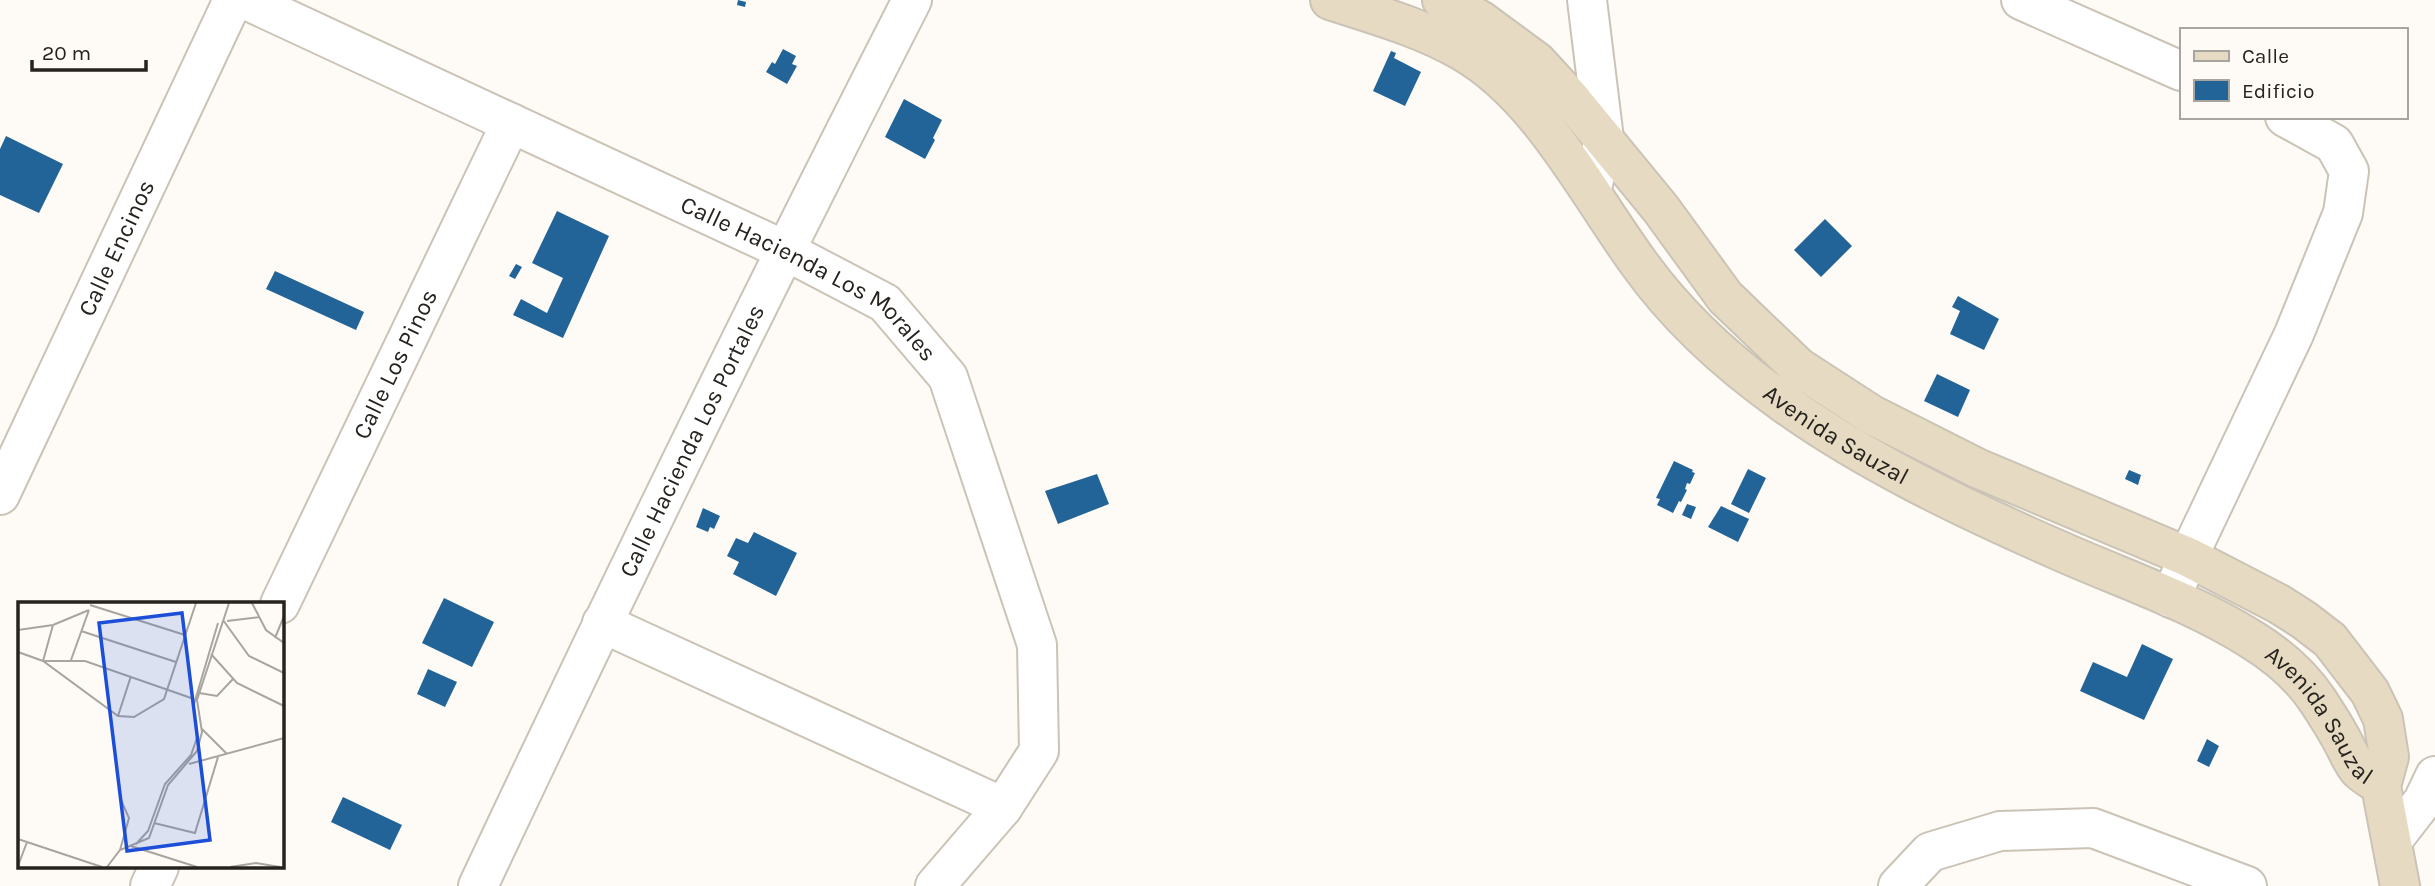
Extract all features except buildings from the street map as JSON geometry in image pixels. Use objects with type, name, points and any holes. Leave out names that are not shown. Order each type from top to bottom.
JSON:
[{"type":"street","name":"Calle Encinos","points":[[0,495],[233,0]]},
{"type":"street","name":"Calle Hacienda Los Morales","points":[[246,0],[784,250],[885,303],[948,377],[1037,645],[1039,751],[1003,807],[935,886]]},
{"type":"street","name":"Calle Hacienda Los Portales","points":[[478,886],[602,623],[784,250],[912,0]]},
{"type":"street","name":"Avenida Sauzal","points":[[1330,0],[1390,19],[1463,51],[1506,84],[1535,114],[1640,265],[1686,320],[1784,404],[1852,446],[1949,500],[2056,550],[2171,598],[2256,642],[2287,666],[2316,698],[2359,770],[2381,786],[2389,757],[2383,719],[2370,692],[2330,640],[2279,604],[2188,557],[1977,468],[1872,415],[1798,367],[1725,297],[1661,209],[1604,138],[1537,62],[1480,20],[1441,0]]},
{"type":"street","points":[[1587,0],[1604,138],[1591,192]]},
{"type":"street","points":[[2021,0],[2180,71]]},
{"type":"street","points":[[2171,598],[2294,334],[2343,213],[2349,171],[2334,144],[2290,119]]},
{"type":"street","name":"Calle Los Pinos","points":[[281,602],[511,123]]},
{"type":"street","points":[[602,623],[1003,807]]},
{"type":"street","points":[[2392,841],[2423,801],[2435,776]]},
{"type":"street","points":[[2381,786],[2400,886]]},
{"type":"street","points":[[1898,886],[1930,852],[2000,831],[2093,828],[2247,886]]},
{"type":"street","points":[[150,886],[159,868]]}]
